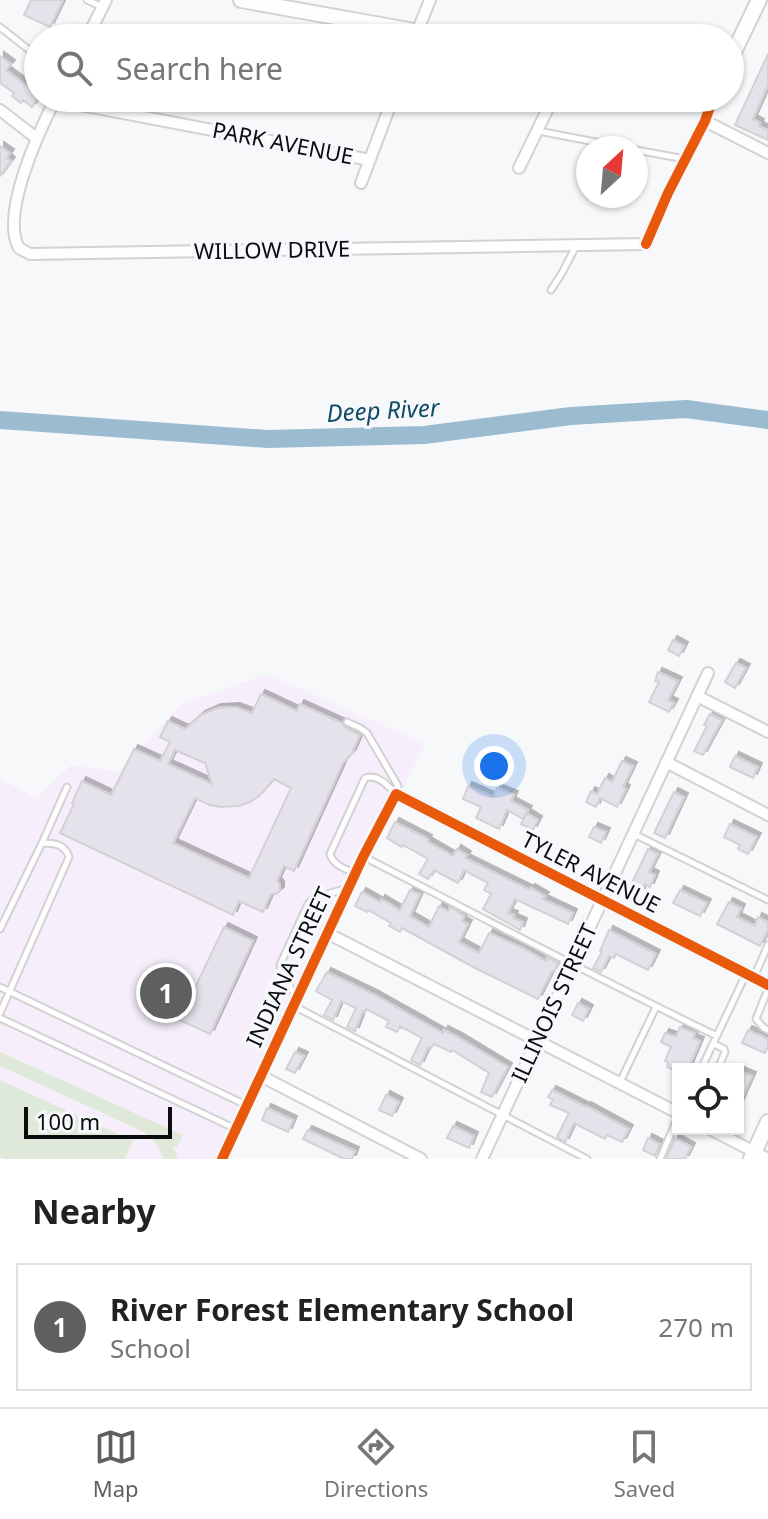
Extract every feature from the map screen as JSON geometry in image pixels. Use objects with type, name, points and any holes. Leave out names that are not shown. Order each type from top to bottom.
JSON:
[{"type":"street","points":[[241,0],[362,24]]},
{"type":"street","points":[[421,24],[430,0]]},
{"type":"street","points":[[744,31],[759,0]]},
{"type":"street","points":[[94,24],[104,3]]},
{"type":"street","points":[[0,110],[35,137]]},
{"type":"street","name":"WILLOW DRIVE","points":[[49,112],[10,188],[7,202],[7,229],[18,247],[30,254],[646,244],[685,159]]},
{"type":"street","name":"PARK AVENUE","points":[[123,112],[370,160]]},
{"type":"street","points":[[361,183],[388,112]]},
{"type":"street","points":[[519,168],[546,112]]},
{"type":"street","points":[[685,159],[708,112]]},
{"type":"street","points":[[705,121],[768,153]]},
{"type":"street","name":"ILLINOIS STREET","points":[[482,1159],[708,673]]},
{"type":"street","points":[[697,696],[768,732]]},
{"type":"street","points":[[666,762],[768,815]]},
{"type":"street","name":"INDIANA STREET","points":[[222,1159],[355,873],[396,794]]},
{"type":"street","name":"TYLER AVENUE","points":[[396,794],[768,987]]},
{"type":"street","points":[[327,933],[672,1112]]},
{"type":"street","points":[[261,1076],[421,1159]]},
{"type":"street","points":[[721,1135],[758,1156],[768,1122]]},
{"type":"lane","points":[[87,0],[104,3]]},
{"type":"lane","points":[[0,27],[24,46]]},
{"type":"lane","points":[[537,131],[576,138]]},
{"type":"lane","points":[[648,152],[685,159]]},
{"type":"lane","points":[[551,290],[577,245]]},
{"type":"lane","points":[[347,722],[367,733],[398,786],[396,794],[374,776],[365,778],[330,854],[336,864],[355,873]]},
{"type":"lane","points":[[0,929],[67,787]]},
{"type":"lane","points":[[633,833],[768,900]]},
{"type":"lane","points":[[42,843],[62,846],[69,857],[0,1012],[236,1129]]},
{"type":"lane","points":[[363,857],[717,1036]]},
{"type":"lane","points":[[349,887],[311,900],[281,961],[282,975],[295,1002],[587,1159]]},
{"type":"lane","points":[[704,1063],[768,945]]},
{"type":"lane","points":[[0,987],[247,1106]]},
{"type":"lane","points":[[768,987],[756,1019],[768,1030]]},
{"type":"lane","points":[[619,1083],[656,1007]]},
{"type":"lane","points":[[714,1044],[724,1049],[720,1063]]},
{"type":"lane","points":[[660,1159],[672,1130]]},
{"type":"shaded area","points":[[267,674],[425,744],[221,1159],[0,1159],[0,779],[37,798],[71,765],[120,772],[181,704]]},
{"type":"green space","points":[[0,1052],[183,1135],[177,1147],[173,1146],[178,1159],[164,1159],[155,1142],[144,1132],[0,1066]]},
{"type":"green space","points":[[0,1080],[133,1141],[125,1159],[0,1157]]},
{"type":"building","points":[[31,0],[63,0],[51,24],[44,24],[24,15]]},
{"type":"building","points":[[768,54],[768,85],[753,119],[768,130],[768,140],[735,125],[741,112],[744,112],[744,106]]},
{"type":"building","points":[[0,56],[11,64],[6,70],[24,84],[24,101],[21,103],[12,96],[14,93],[0,83]]},
{"type":"building","points":[[0,146],[10,153],[7,158],[11,161],[0,176]]},
{"type":"building","points":[[673,640],[684,646],[679,656],[668,650]]},
{"type":"building","points":[[736,663],[746,668],[735,688],[725,682]]},
{"type":"building","points":[[658,672],[678,681],[668,700],[674,703],[669,712],[649,702],[659,682],[655,681]]},
{"type":"building","points":[[261,694],[297,711],[300,704],[360,735],[352,753],[343,763],[294,871],[284,866],[277,881],[280,891],[271,894],[263,912],[239,901],[233,915],[60,833],[82,781],[111,795],[134,749],[160,761],[170,742],[160,737],[168,721],[185,729],[201,715],[217,708],[236,707],[252,713]],"holes":[[[175,750],[205,763],[212,784],[168,764]],[[274,779],[291,788],[249,878],[173,843],[195,798],[220,807],[239,806],[259,796]]]},
{"type":"building","points":[[710,714],[722,720],[703,755],[694,751]]},
{"type":"building","points":[[735,756],[758,767],[753,778],[730,767]]},
{"type":"building","points":[[622,761],[633,766],[617,807],[600,798],[596,807],[586,802],[591,791],[597,794],[605,778],[612,782]]},
{"type":"building","points":[[468,786],[493,797],[497,788],[514,795],[511,801],[528,810],[523,819],[507,810],[499,829],[476,818],[481,807],[463,799]]},
{"type":"building","points":[[674,792],[684,797],[665,838],[654,833]]},
{"type":"building","points":[[527,813],[538,820],[533,830],[521,824]]},
{"type":"building","points":[[395,822],[453,856],[457,849],[467,855],[465,858],[545,896],[543,899],[573,913],[568,924],[515,899],[508,913],[523,922],[520,930],[483,909],[491,894],[484,890],[488,883],[464,870],[458,883],[434,870],[428,879],[419,874],[428,859],[387,838]]},
{"type":"building","points":[[730,824],[757,837],[748,854],[738,849],[740,845],[724,837]]},
{"type":"building","points":[[594,827],[606,832],[601,843],[589,837]]},
{"type":"building","points":[[648,849],[658,854],[649,872],[655,875],[650,887],[645,884],[641,892],[630,887]]},
{"type":"building","points":[[410,890],[420,894],[410,916],[429,927],[439,906],[448,911],[450,907],[464,916],[462,921],[468,924],[459,942],[479,953],[489,933],[546,961],[547,957],[558,963],[538,999],[402,928],[400,932],[389,926],[391,923],[355,906],[362,892],[400,910]]},
{"type":"building","points":[[680,890],[707,903],[700,916],[673,903]]},
{"type":"building","points":[[729,902],[741,908],[737,917],[755,926],[758,917],[768,922],[768,930],[760,946],[717,924]]},
{"type":"building","points":[[224,927],[253,941],[210,1034],[155,1009],[159,1000],[155,998],[167,980],[193,992]]},
{"type":"building","points":[[609,930],[656,954],[648,970],[616,954],[614,958],[609,956],[601,972],[593,968]]},
{"type":"building","points":[[327,972],[443,1033],[444,1030],[458,1037],[508,1067],[492,1097],[481,1092],[489,1073],[452,1050],[434,1044],[428,1047],[420,1065],[411,1060],[422,1038],[400,1026],[397,1032],[386,1027],[389,1021],[366,1009],[355,1031],[347,1027],[356,1008],[341,1001],[333,1020],[324,1015],[332,1000],[316,991]]},
{"type":"building","points":[[578,1003],[589,1009],[583,1021],[572,1015]]},
{"type":"building","points":[[680,1027],[695,1033],[693,1038],[700,1041],[691,1063],[672,1063],[672,1069],[665,1061],[671,1047],[661,1042],[665,1033],[676,1037]]},
{"type":"building","points":[[748,1030],[768,1039],[765,1053],[742,1043]]},
{"type":"building","points":[[295,1052],[304,1056],[295,1073],[286,1069]]},
{"type":"building","points":[[744,1073],[752,1076],[744,1094]]},
{"type":"building","points":[[552,1090],[629,1129],[622,1142],[607,1135],[605,1139],[574,1123],[565,1142],[557,1137],[569,1113],[550,1105],[553,1100],[548,1097]]},
{"type":"building","points":[[386,1095],[399,1102],[392,1116],[379,1110]]},
{"type":"building","points":[[267,1108],[293,1120],[288,1132],[262,1120]]},
{"type":"building","points":[[453,1126],[474,1136],[469,1148],[447,1138]]},
{"type":"building","points":[[308,1130],[355,1151],[352,1159],[344,1159],[303,1139]]},
{"type":"building","points":[[648,1138],[660,1144],[655,1156],[643,1150]]},
{"type":"building","points":[[675,1138],[691,1147],[685,1159],[666,1159]]},
{"type":"waterway","name":"Deep River","points":[[0,420],[268,439],[424,435],[571,416],[686,409],[768,420]]},
{"type":"cycle path","points":[[646,244],[708,112]]},
{"type":"cycle path","points":[[222,1159],[363,857],[396,794],[768,985]]},
{"type":"place","name":"River Forest Elementary School","points":[[166,993]]}]
